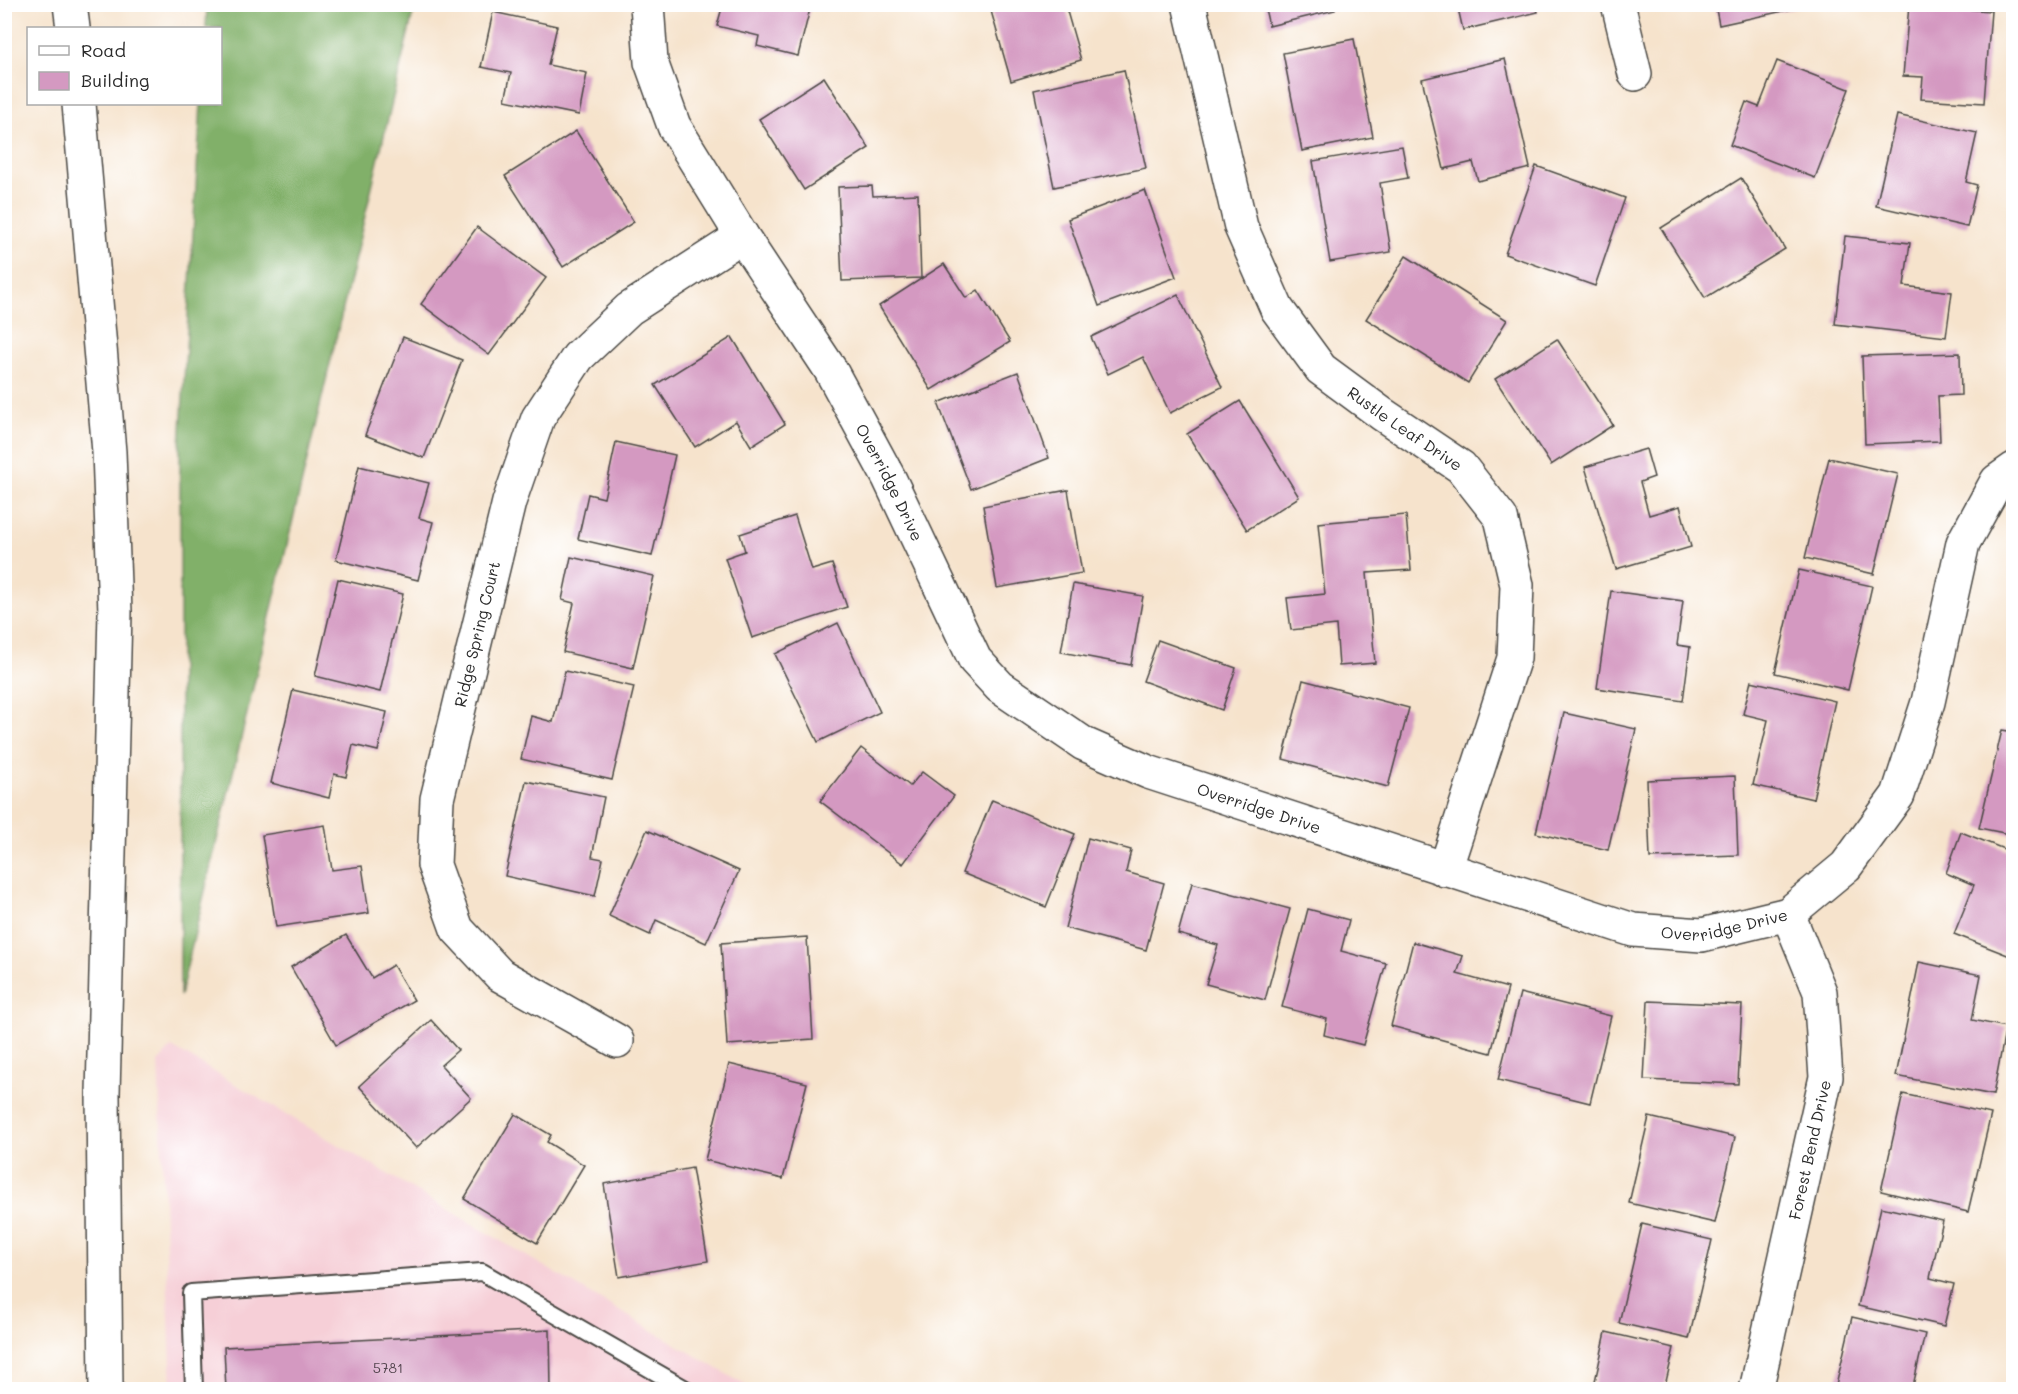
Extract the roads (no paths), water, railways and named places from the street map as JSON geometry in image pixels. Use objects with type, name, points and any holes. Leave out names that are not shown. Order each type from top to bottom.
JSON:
[{"type":"main road","points":[[70,4],[72,27]]},
{"type":"main road","name":"Overridge Drive","points":[[647,4],[651,62],[674,126],[742,236],[830,369],[889,478],[975,660],[1000,687],[1084,744],[1148,772],[1633,930],[1702,935],[1788,914],[1846,866],[1898,795],[1928,702],[1963,543],[1997,481],[2013,470]]},
{"type":"main road","name":"Rustle Leaf Drive","points":[[1189,4],[1241,227],[1276,309],[1321,369],[1382,414],[1461,467],[1501,518],[1518,585],[1514,658],[1446,870]]},
{"type":"main road","points":[[1618,4],[1635,74]]},
{"type":"main road","points":[[79,105],[109,452],[115,612],[103,1094],[106,1389]]},
{"type":"main road","name":"Ridge Spring Court","points":[[617,1041],[500,975],[457,929],[434,865],[437,799],[509,502],[538,418],[578,357],[629,309],[742,236]]},
{"type":"main road","name":"Forest Bend Drive","points":[[1756,1389],[1826,1077],[1820,992],[1788,914]]},
{"type":"lane","points":[[194,1389],[191,1293],[482,1272],[687,1389]]}]
